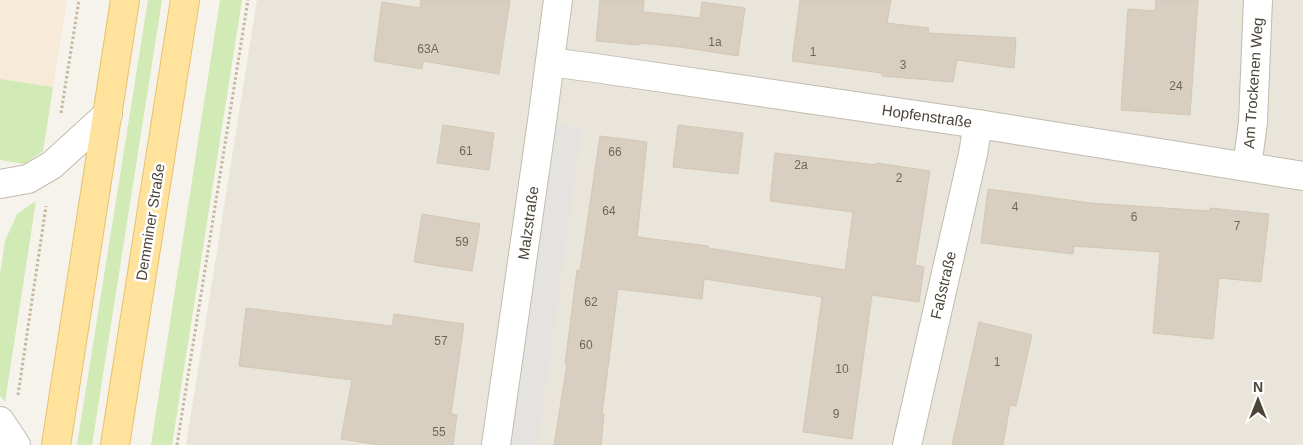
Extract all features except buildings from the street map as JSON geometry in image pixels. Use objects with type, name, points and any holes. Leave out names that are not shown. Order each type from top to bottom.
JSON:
[{"type":"main road","points":[[56,445],[125,0]]},
{"type":"main road","name":"Demminer Straße","points":[[114,445],[185,0]]},
{"type":"street","name":"Malzstraße","points":[[496,445],[558,0]]},
{"type":"street","name":"Am Trockenen Weg","points":[[1247,167],[1252,122],[1258,0]]},
{"type":"street","name":"Hopfenstraße","points":[[550,62],[978,124],[1303,176]]},
{"type":"street","points":[[0,184],[28,179],[52,165],[108,114]]},
{"type":"street","name":"Faßstraße","points":[[907,445],[973,154],[978,124]]},
{"type":"path","points":[[60,116],[79,0]]},
{"type":"path","points":[[177,445],[248,0]]},
{"type":"path","points":[[9,435],[52,165]]},
{"type":"shaded area","points":[[0,0],[67,0],[53,87],[0,79]]},
{"type":"shaded area","points":[[257,0],[1303,0],[1303,445],[186,445]]},
{"type":"shaded area","points":[[554,124],[582,127],[538,445],[510,445]]},
{"type":"green space","points":[[148,0],[162,0],[92,445],[77,445]]},
{"type":"green space","points":[[220,0],[242,0],[172,445],[151,445]]},
{"type":"green space","points":[[0,79],[53,87],[43,151],[24,164],[0,160]]},
{"type":"green space","points":[[36,201],[5,402],[0,396],[0,274],[5,241],[17,214]]}]
